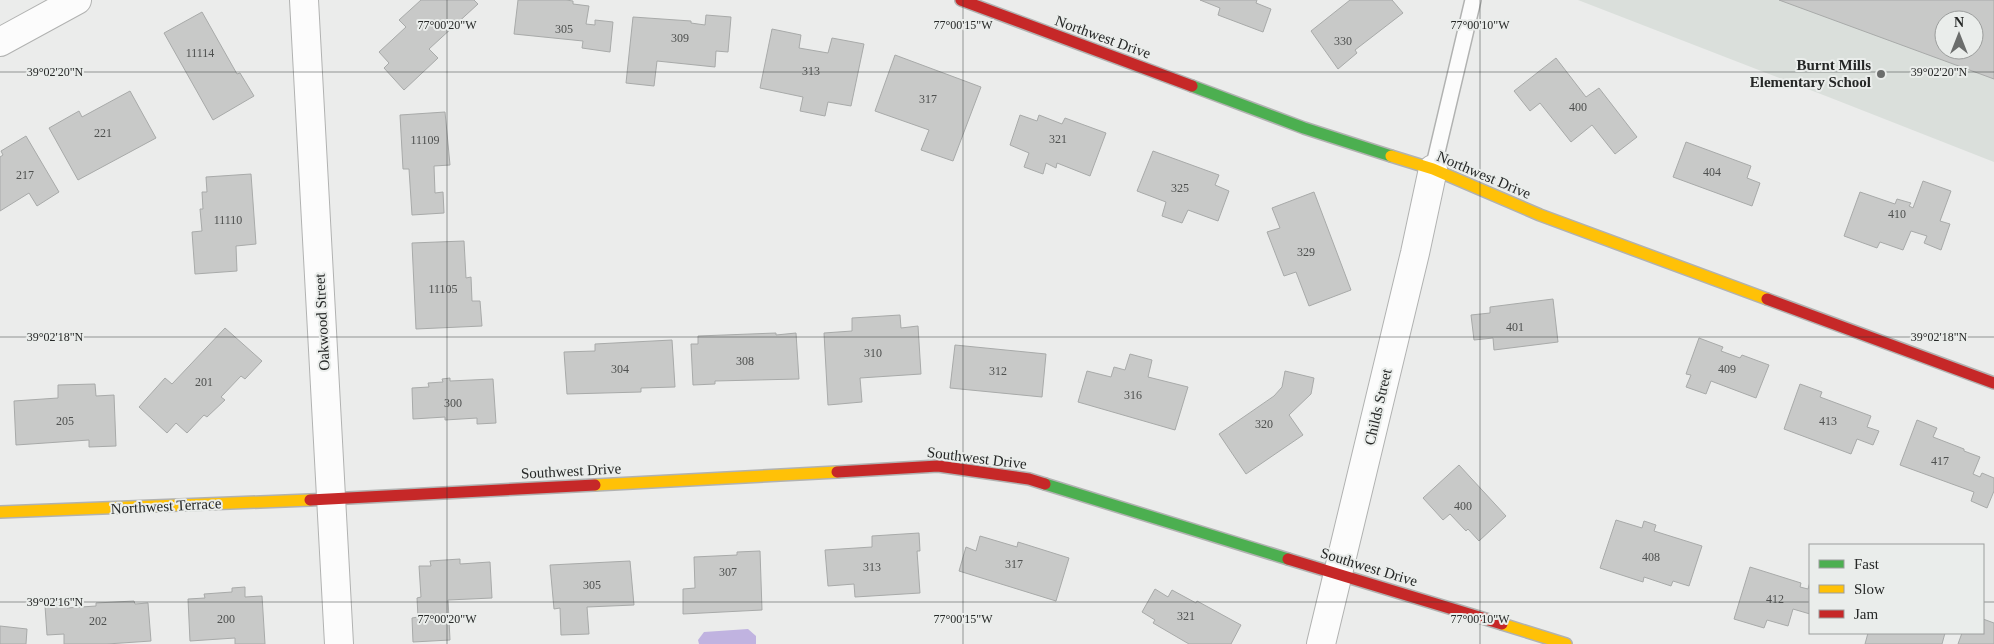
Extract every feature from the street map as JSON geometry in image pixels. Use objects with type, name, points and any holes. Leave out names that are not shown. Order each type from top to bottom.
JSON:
[{"type":"street","points":[[0,42],[77,0]]},
{"type":"street","name":"Oakwood Street","points":[[304,0],[339,644]]},
{"type":"street","name":"Northwest Drive","points":[[961,0],[1304,128],[1433,169],[1540,215],[1994,383]]},
{"type":"street","name":"Childs Street","points":[[1321,644],[1415,253],[1433,169]]},
{"type":"street","name":"Southwest Drive","points":[[332,499],[938,466],[1029,478],[1566,644]]},
{"type":"street","name":"Northwest Terrace","points":[[0,512],[332,499]]},
{"type":"lane","points":[[1433,169],[1473,0]]},
{"type":"shaded area","name":"Burnt Mills Elementary School","points":[[1578,0],[1994,0],[1994,162],[1831,98]]},
{"type":"shaded area","points":[[748,629],[756,636],[756,644],[699,644],[698,640],[704,632]]},
{"type":"building","points":[[421,0],[474,0],[478,4],[429,49],[438,58],[404,90],[384,68],[389,63],[379,52],[406,27],[399,20]]},
{"type":"building","points":[[518,0],[566,0],[573,1],[573,4],[589,6],[586,24],[595,25],[595,20],[613,22],[610,52],[582,48],[583,41],[514,34]]},
{"type":"building","points":[[1200,0],[1257,0],[1256,3],[1271,9],[1263,32],[1218,15],[1220,8]]},
{"type":"building","points":[[1350,0],[1392,0],[1403,13],[1355,50],[1357,53],[1338,69],[1311,31]]},
{"type":"building","points":[[1779,0],[1994,0],[1994,79],[1942,60],[1984,60],[1984,10],[1934,10],[1934,57]]},
{"type":"building","points":[[202,12],[237,74],[240,73],[254,96],[213,120],[164,33]]},
{"type":"building","points":[[706,15],[731,17],[728,52],[716,51],[715,67],[657,61],[654,86],[626,83],[633,17],[691,21],[691,23],[705,25]]},
{"type":"building","points":[[772,29],[801,35],[799,48],[828,53],[832,38],[864,44],[851,106],[828,102],[825,116],[800,111],[803,97],[760,88]]},
{"type":"building","points":[[895,55],[981,87],[953,161],[921,150],[929,130],[875,111]]},
{"type":"building","points":[[1556,58],[1586,97],[1599,88],[1637,137],[1615,154],[1592,125],[1571,142],[1540,103],[1530,111],[1514,91]]},
{"type":"building","points":[[130,91],[156,138],[78,180],[49,128],[79,111],[82,117]]},
{"type":"building","points":[[445,112],[450,165],[434,166],[435,193],[443,192],[444,213],[412,215],[409,169],[403,169],[400,115]]},
{"type":"building","points":[[1020,115],[1037,121],[1039,115],[1062,124],[1065,118],[1106,133],[1090,176],[1057,163],[1056,168],[1046,163],[1043,174],[1024,167],[1029,153],[1010,145]]},
{"type":"building","points":[[26,136],[59,192],[37,206],[29,193],[0,211],[0,157],[3,155],[1,151]]},
{"type":"building","points":[[1686,142],[1751,166],[1747,178],[1760,183],[1752,206],[1673,177]]},
{"type":"building","points":[[1153,151],[1219,175],[1215,185],[1229,191],[1218,221],[1188,210],[1182,223],[1162,216],[1166,202],[1137,191]]},
{"type":"building","points":[[251,174],[256,244],[236,246],[237,271],[195,274],[192,232],[202,231],[200,209],[203,209],[202,192],[207,192],[206,177]]},
{"type":"building","points":[[1923,181],[1951,191],[1940,221],[1950,224],[1941,250],[1924,243],[1927,236],[1911,231],[1903,250],[1880,242],[1877,248],[1844,236],[1860,192],[1895,204],[1897,199],[1911,203],[1909,206],[1913,208]]},
{"type":"building","points":[[1314,192],[1351,290],[1309,306],[1296,272],[1284,276],[1267,232],[1280,228],[1272,208]]},
{"type":"building","points":[[464,241],[466,278],[471,277],[472,301],[480,301],[482,326],[416,329],[412,243]]},
{"type":"building","points":[[1553,299],[1558,342],[1494,350],[1493,338],[1474,340],[1471,315],[1490,313],[1490,307]]},
{"type":"building","points":[[900,315],[901,328],[918,326],[921,374],[860,378],[862,402],[828,405],[824,333],[852,331],[852,318]]},
{"type":"building","points":[[225,328],[262,361],[245,379],[241,376],[221,397],[225,400],[207,417],[204,415],[187,433],[176,423],[167,433],[139,407],[165,378],[172,384]]},
{"type":"building","points":[[776,333],[776,335],[796,333],[799,379],[715,381],[715,384],[693,385],[691,344],[698,344],[698,336]]},
{"type":"building","points":[[1699,338],[1723,347],[1721,351],[1740,358],[1742,355],[1769,365],[1756,398],[1711,381],[1706,394],[1686,387],[1691,375],[1686,374]]},
{"type":"building","points":[[672,340],[675,387],[641,388],[641,392],[567,394],[564,352],[595,351],[595,344]]},
{"type":"building","points":[[955,345],[1046,354],[1042,397],[950,388]]},
{"type":"building","points":[[1130,354],[1152,360],[1148,377],[1188,387],[1175,430],[1078,402],[1087,371],[1111,377],[1114,367],[1125,370]]},
{"type":"building","points":[[1285,371],[1314,378],[1311,394],[1289,415],[1303,435],[1246,474],[1219,434],[1274,396],[1282,387]]},
{"type":"building","points":[[450,378],[450,381],[493,379],[496,423],[477,424],[477,418],[413,419],[412,388],[429,387],[428,383],[443,382],[442,379]]},
{"type":"building","points":[[95,384],[96,396],[114,395],[116,446],[89,447],[89,440],[16,445],[14,401],[58,398],[58,385]]},
{"type":"building","points":[[1800,384],[1822,392],[1820,397],[1871,416],[1867,427],[1879,431],[1873,445],[1857,439],[1851,454],[1784,429]]},
{"type":"building","points":[[1917,420],[1937,428],[1933,437],[1980,457],[1973,474],[1980,477],[1982,473],[1994,478],[1994,491],[1987,508],[1971,501],[1974,492],[1900,465]]},
{"type":"building","points":[[1459,465],[1506,516],[1479,541],[1468,529],[1466,531],[1450,514],[1443,520],[1423,498]]},
{"type":"building","points":[[1616,520],[1642,528],[1644,521],[1656,525],[1654,531],[1702,546],[1689,586],[1673,581],[1671,586],[1644,577],[1643,582],[1600,568]]},
{"type":"building","points":[[919,533],[920,551],[917,551],[920,593],[855,597],[854,584],[828,586],[825,550],[872,547],[872,536]]},
{"type":"building","points":[[980,536],[1017,547],[1018,542],[1069,558],[1056,601],[959,571],[966,547],[976,551]]},
{"type":"building","points":[[760,551],[762,610],[683,614],[683,589],[695,588],[694,557],[737,555],[737,552]]},
{"type":"building","points":[[460,559],[460,564],[490,562],[492,598],[448,600],[450,640],[413,642],[412,618],[418,617],[417,598],[421,597],[419,566],[431,566],[430,561]]},
{"type":"building","points":[[630,561],[634,605],[587,607],[589,634],[561,635],[560,608],[554,609],[550,565]]},
{"type":"building","points":[[1750,567],[1801,583],[1800,587],[1808,589],[1809,586],[1809,614],[1793,609],[1788,626],[1767,620],[1764,628],[1734,619]]},
{"type":"building","points":[[245,587],[245,597],[262,596],[265,644],[235,644],[235,638],[190,641],[188,599],[205,598],[204,594],[232,592],[232,588]]},
{"type":"building","points":[[1155,589],[1168,597],[1172,590],[1241,625],[1231,644],[1189,644],[1153,623],[1155,620],[1142,612]]},
{"type":"building","points":[[134,601],[135,604],[148,603],[151,641],[64,644],[64,634],[47,635],[45,606],[67,604],[67,608],[96,606],[96,603]]},
{"type":"building","points":[[1984,619],[1994,623],[1994,644],[1958,644],[1962,634],[1984,634]]},
{"type":"building","points":[[0,626],[27,629],[26,644],[0,644]]},
{"type":"building","points":[[1868,634],[1945,634],[1942,644],[1865,644]]},
{"type":"traffic: fast","points":[[1192,86],[1304,128],[1391,156]]},
{"type":"traffic: fast","points":[[1045,484],[1288,559]]},
{"type":"traffic: slow","points":[[1391,156],[1433,169],[1540,215],[1767,299]]},
{"type":"traffic: slow","points":[[595,485],[837,472]]},
{"type":"traffic: slow","points":[[0,512],[310,500]]},
{"type":"traffic: slow","points":[[1502,624],[1566,644]]},
{"type":"traffic: jam","points":[[961,0],[1192,86]]},
{"type":"traffic: jam","points":[[1767,299],[1994,383]]},
{"type":"traffic: jam","points":[[837,472],[938,466],[1029,479],[1045,484]]},
{"type":"traffic: jam","points":[[310,500],[595,485]]},
{"type":"traffic: jam","points":[[1288,559],[1502,624]]},
{"type":"place","name":"Burnt Mills Elementary School","points":[[1881,74]]}]
